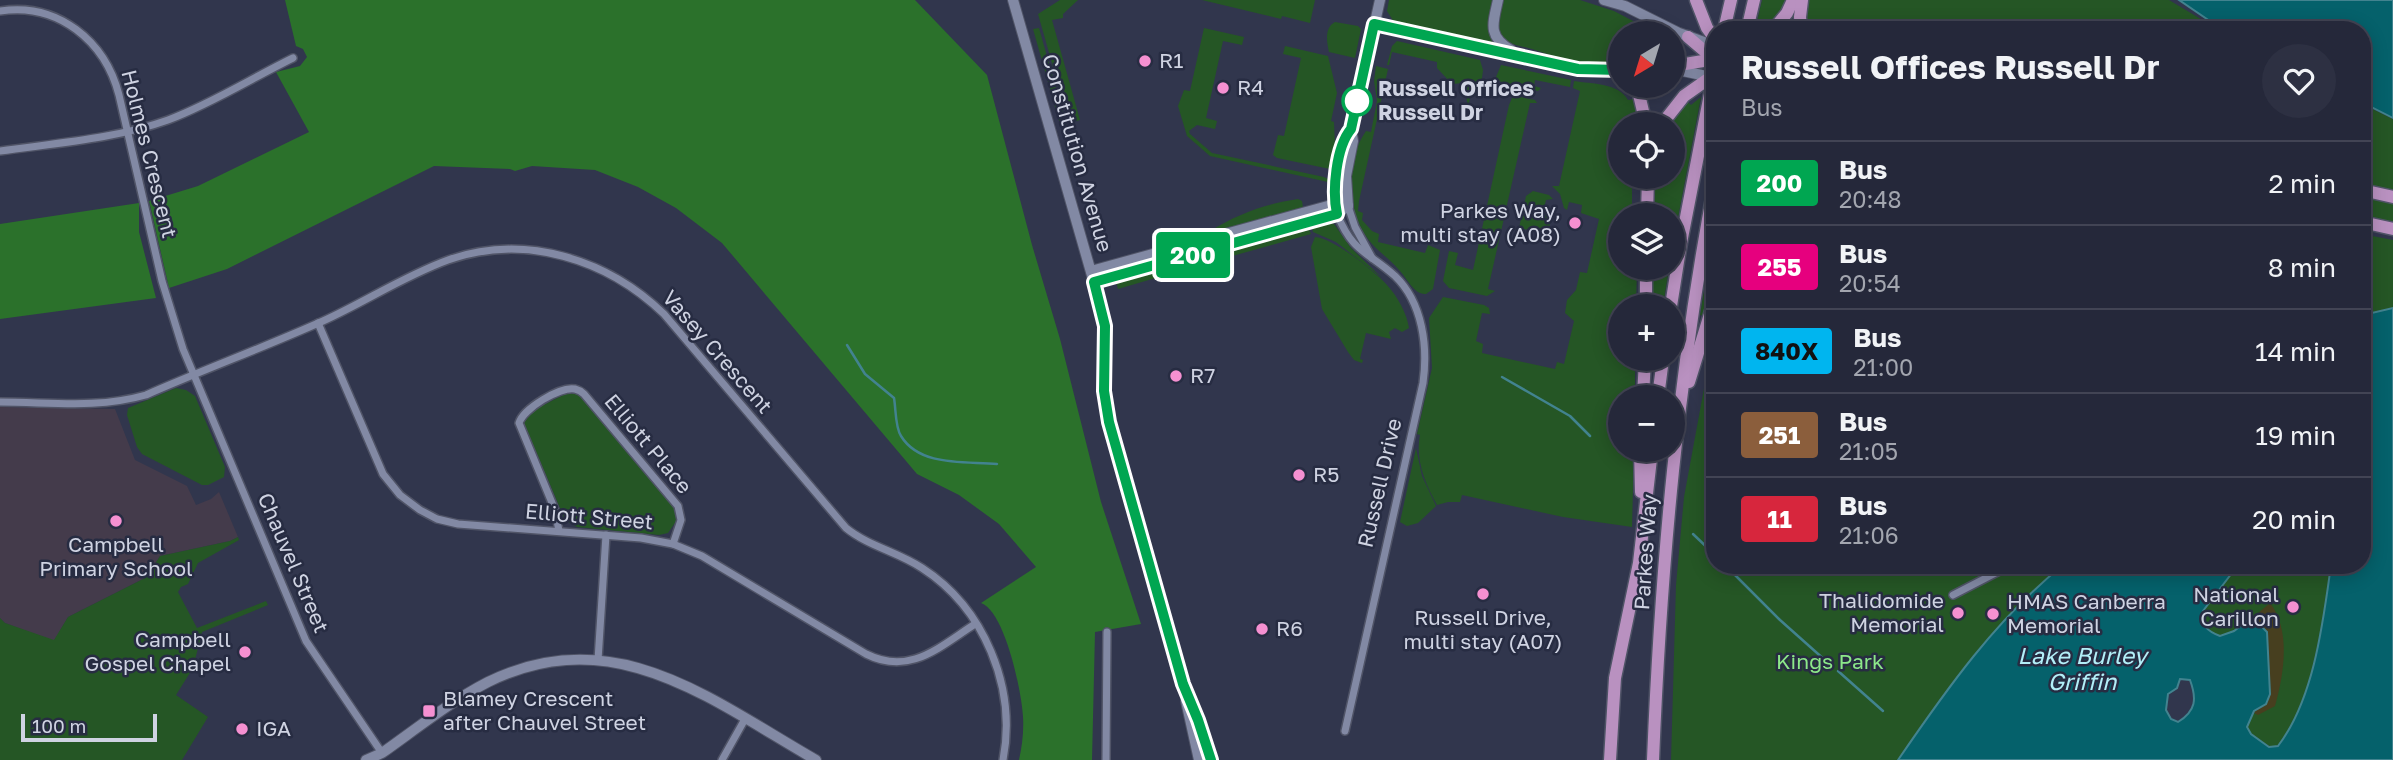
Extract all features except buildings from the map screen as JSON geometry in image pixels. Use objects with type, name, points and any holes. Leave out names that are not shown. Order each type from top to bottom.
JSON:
[{"type":"main road","points":[[1696,0],[1706,40]]},
{"type":"main road","points":[[1726,21],[1731,0]]},
{"type":"main road","points":[[1749,21],[1754,0]]},
{"type":"main road","points":[[1780,21],[1793,0]]},
{"type":"main road","points":[[1801,21],[1802,0]]},
{"type":"main road","points":[[1688,37],[1706,55]]},
{"type":"main road","points":[[1685,65],[1706,61]]},
{"type":"main road","points":[[1671,112],[1706,67]]},
{"type":"main road","points":[[1673,294],[1706,113]]},
{"type":"main road","points":[[1647,189],[1648,194]]},
{"type":"main road","points":[[1648,189],[1648,203]]},
{"type":"main road","points":[[2371,192],[2393,197]]},
{"type":"main road","points":[[2371,224],[2393,229]]},
{"type":"main road","name":"Parkes Way","points":[[1682,385],[1706,233]]},
{"type":"main road","points":[[1685,401],[1706,325]]},
{"type":"main road","points":[[1640,462],[1643,534]]},
{"type":"main road","name":"Parkes Way","points":[[1610,760],[1615,678],[1636,579],[1651,462]]},
{"type":"main road","name":"Parkes Way","points":[[1653,760],[1662,579],[1673,462]]},
{"type":"street","name":"Constitution Avenue","points":[[1013,0],[1105,326],[1104,391],[1109,422],[1183,684],[1199,760]]},
{"type":"street","name":"Russell Drive","points":[[1345,731],[1423,383],[1425,360],[1423,331],[1413,304],[1398,280],[1352,242],[1336,209],[1336,176],[1345,139],[1351,129],[1380,0]]},
{"type":"street","points":[[1498,0],[1493,26],[1495,37],[1502,45],[1524,57]]},
{"type":"street","points":[[1604,0],[1625,6],[1688,37]]},
{"type":"street","name":"Holmes Crescent","points":[[0,11],[25,9],[52,16],[71,25],[93,43],[113,74],[168,307],[194,375]]},
{"type":"street","points":[[1374,24],[1578,69],[1608,70]]},
{"type":"street","points":[[0,151],[128,132],[183,113],[293,58]]},
{"type":"street","name":"Russell Drive","points":[[1351,129],[1353,141],[1346,176],[1348,206],[1355,227],[1372,258]]},
{"type":"street","points":[[1094,282],[1207,240],[1348,206]]},
{"type":"street","points":[[1091,271],[1210,250],[1336,209]]},
{"type":"street","points":[[1207,240],[1210,250]]},
{"type":"street","name":"Vasey Crescent","points":[[0,402],[99,405],[146,395],[318,323],[430,267],[473,254],[503,250],[534,251],[564,256],[596,267],[641,293],[668,318],[846,528],[860,538],[929,573],[958,599],[991,651],[1003,691],[1006,724],[1003,760]]},
{"type":"street","name":"Elliott Street","points":[[318,323],[381,470],[394,490],[430,516],[454,524],[641,538],[673,544],[702,556],[866,654],[884,661],[901,663],[915,660],[975,624]]},
{"type":"street","name":"Chauvel Street","points":[[194,375],[307,643],[380,757]]},
{"type":"street","name":"Elliott Place","points":[[558,531],[555,510],[520,430],[519,421],[530,408],[563,390],[576,389],[584,394],[678,506],[681,520],[673,544]]},
{"type":"street","points":[[598,660],[606,535]]},
{"type":"street","points":[[1953,595],[1994,574]]},
{"type":"street","points":[[1107,632],[1107,760]]},
{"type":"street","points":[[366,760],[380,757],[474,690],[500,677],[547,662],[598,660],[634,666],[667,677],[816,760]]},
{"type":"street","name":"Constitution Avenue","points":[[1183,684],[1210,760]]},
{"type":"street","points":[[722,760],[745,719]]},
{"type":"shaded area","name":"Campbell Primary School","points":[[0,407],[115,409],[135,460],[187,486],[196,505],[211,499],[219,492],[238,537],[160,556],[147,577],[68,617],[54,641],[5,623],[0,618]]},
{"type":"green space","points":[[285,0],[915,0],[987,75],[1060,339],[1101,502],[1141,624],[1095,632],[1092,760],[1019,760],[1023,722],[1016,672],[998,621],[990,609],[981,603],[1036,567],[999,524],[959,495],[917,474],[722,243],[676,208],[638,187],[595,170],[532,166],[515,171],[434,166],[227,269],[169,288],[149,201],[198,186],[309,132],[276,72],[300,66],[307,57],[303,49],[296,46]]},
{"type":"green space","points":[[1060,0],[1078,0],[1063,14],[1063,18],[1052,20],[1080,120],[1069,123],[1038,14]]},
{"type":"green space","points":[[1202,0],[1315,0],[1310,23],[1282,16],[1281,19]]},
{"type":"green space","points":[[1389,0],[1495,0],[1489,28],[1492,42],[1394,22],[1387,11]]},
{"type":"green space","points":[[1502,0],[1580,0],[1614,11],[1633,21],[1608,21],[1608,65],[1576,62],[1514,44],[1505,40],[1497,31]]},
{"type":"green space","points":[[1762,0],[1788,0],[1773,21],[1757,21]]},
{"type":"green space","points":[[1808,0],[2169,0],[2204,21],[1806,21]]},
{"type":"green space","points":[[1335,22],[1358,26],[1361,29],[1355,58],[1329,52],[1328,31]]},
{"type":"green space","points":[[1039,28],[1069,131],[1060,124],[1033,29]]},
{"type":"green space","points":[[1204,28],[1244,37],[1242,45],[1223,41],[1206,118],[1217,121],[1215,129],[1197,125],[1189,131],[1190,134],[1212,153],[1324,177],[1328,182],[1210,156],[1187,136],[1178,106],[1184,90],[1190,91]]},
{"type":"green space","points":[[1397,41],[1480,60],[1483,70],[1481,86],[1473,85],[1468,107],[1464,83],[1452,84],[1437,68],[1437,62],[1392,52],[1387,65],[1392,46]]},
{"type":"green space","points":[[1285,46],[1328,56],[1337,93],[1331,121],[1334,122],[1335,146],[1330,169],[1273,155],[1278,135],[1284,136],[1301,58],[1283,54]]},
{"type":"green space","points":[[1501,65],[1571,80],[1570,87],[1535,80],[1534,86],[1541,88],[1538,91],[1502,83],[1496,77]]},
{"type":"green space","points":[[1376,66],[1388,69],[1358,211],[1363,213],[1362,220],[1372,231],[1379,234],[1378,242],[1425,253],[1428,245],[1440,250],[1433,289],[1426,294],[1414,289],[1368,239],[1360,227],[1351,199],[1354,157],[1366,131],[1371,132],[1377,101],[1374,81]]},
{"type":"green space","points":[[1574,81],[1608,86],[1608,98],[1634,99],[1637,112],[1608,112],[1608,189],[1632,189],[1632,203],[1608,203],[1608,280],[1637,280],[1636,294],[1608,294],[1608,371],[1635,371],[1635,385],[1608,385],[1608,462],[1634,462],[1632,527],[1563,517],[1462,495],[1460,502],[1437,505],[1420,462],[1420,435],[1417,434],[1432,368],[1429,318],[1443,297],[1489,308],[1490,314],[1482,313],[1476,341],[1483,344],[1482,353],[1555,369],[1557,362],[1564,364],[1574,321],[1565,313],[1567,300],[1576,290],[1580,272],[1587,273],[1599,219],[1581,213],[1582,205],[1569,202],[1567,210],[1564,208],[1560,194],[1552,186],[1559,186],[1580,91],[1573,88]]},
{"type":"green space","points":[[1516,96],[1535,100],[1537,103],[1530,103],[1488,289],[1495,291],[1487,296],[1449,288],[1443,281],[1449,251],[1458,253],[1455,265],[1473,270],[1509,105]]},
{"type":"green space","points":[[1701,97],[1685,181],[1685,112],[1678,112],[1687,101],[1691,105]]},
{"type":"green space","points":[[2371,108],[2393,119],[2393,191],[2371,187]]},
{"type":"green space","points":[[1653,189],[1683,189],[1681,203],[1653,203]]},
{"type":"green space","points":[[1533,191],[1549,195],[1553,199],[1546,200],[1543,212],[1552,214],[1548,234],[1519,228],[1526,196]]},
{"type":"green space","points":[[2371,198],[2393,203],[2393,224],[2371,219]]},
{"type":"green space","points":[[1298,199],[1302,201],[1303,208],[1213,233],[1210,231],[1252,210]]},
{"type":"green space","points":[[139,203],[139,232],[156,298],[0,319],[0,224]]},
{"type":"green space","points":[[1326,222],[1334,224],[1351,248],[1382,278],[1336,242],[1313,232],[1312,226]]},
{"type":"green space","points":[[1308,227],[1311,234],[1218,260],[1226,250]]},
{"type":"green space","points":[[2371,236],[2393,240],[2393,308],[2371,313]]},
{"type":"green space","points":[[1315,237],[1343,249],[1373,272],[1395,295],[1406,317],[1409,328],[1402,332],[1395,328],[1389,332],[1391,339],[1366,333],[1360,359],[1363,360],[1362,363],[1354,360],[1348,352],[1322,309],[1311,247]]},
{"type":"green space","points":[[1184,262],[1183,270],[1118,289],[1116,282]]},
{"type":"green space","points":[[1706,277],[1706,310],[1704,316],[1700,315]]},
{"type":"green space","points":[[1652,280],[1667,280],[1665,294],[1651,294]]},
{"type":"green space","name":"Kings Park","points":[[1706,378],[1706,574],[2052,574],[2015,609],[1974,657],[1898,760],[1671,760],[1676,585],[1684,497]]},
{"type":"green space","points":[[176,388],[195,396],[225,467],[224,477],[208,485],[202,485],[142,454],[137,447],[127,415],[128,408]]},
{"type":"green space","points":[[567,393],[578,394],[584,399],[674,506],[677,520],[668,533],[659,535],[577,527],[565,520],[524,423],[532,411]]},
{"type":"green space","points":[[1416,448],[1422,476],[1436,506],[1418,523],[1407,526],[1400,522]]},
{"type":"green space","points":[[238,537],[239,540],[198,563],[188,584],[178,592],[197,628],[266,601],[268,605],[202,632],[193,668],[176,695],[208,717],[182,760],[0,760],[0,618],[5,623],[54,640],[68,617],[147,577],[160,556]]},
{"type":"green space","points":[[2231,574],[2330,574],[2320,635],[2305,694],[2296,719],[2285,738],[2272,748],[2251,734],[2247,727],[2254,711],[2252,617],[2234,631],[2220,636],[2203,624],[2203,611]]},
{"type":"sand","points":[[2270,603],[2281,626],[2283,666],[2275,706],[2258,715],[2252,712],[2251,619]]},
{"type":"water","points":[[2179,0],[2393,0],[2393,118],[2371,107],[2371,21],[2210,21]]},
{"type":"water","name":"Lake Burley Griffin","points":[[2393,308],[2393,760],[1898,760],[1973,656],[2016,608],[2053,574],[2231,574],[2203,611],[2202,620],[2208,630],[2220,636],[2234,631],[2252,617],[2267,632],[2270,694],[2266,704],[2254,711],[2247,727],[2251,734],[2269,747],[2278,746],[2300,706],[2320,635],[2330,574],[2371,574],[2371,313]],"holes":[[[2180,679],[2190,680],[2194,693],[2192,709],[2178,722],[2171,719],[2166,710],[2168,694],[2177,688]]]},
{"type":"waterway","points":[[847,345],[865,374],[894,398],[899,432],[909,446],[931,458],[944,461],[997,464]]},
{"type":"waterway","points":[[1502,377],[1570,416],[1590,436]]},
{"type":"waterway","points":[[1693,534],[1706,546]]},
{"type":"waterway","points":[[1734,574],[1826,661]]},
{"type":"waterway","points":[[1838,671],[1883,711]]},
{"type":"bus line","name":"200","points":[[1211,760],[1183,684],[1109,422],[1104,391],[1105,326],[1094,282],[1337,214],[1334,194],[1336,176],[1345,139],[1351,129],[1374,24],[1578,69],[1608,71]]},
{"type":"place","name":"R1","points":[[1145,61]]},
{"type":"place","name":"R4","points":[[1223,88]]},
{"type":"place","name":"Russell Offices Russell Dr","points":[[1357,101]]},
{"type":"place","name":"Parkes Way, multi stay (A08)","points":[[1575,223]]},
{"type":"place","name":"R7","points":[[1176,376]]},
{"type":"place","name":"R5","points":[[1299,475]]},
{"type":"place","name":"Campbell Primary School","points":[[116,521]]},
{"type":"place","name":"Russell Drive, multi stay (A07)","points":[[1483,594]]},
{"type":"place","name":"National Carillon","points":[[2293,607]]},
{"type":"place","name":"Thalidomide Memorial","points":[[1958,613]]},
{"type":"place","name":"HMAS Canberra Memorial","points":[[1993,614]]},
{"type":"place","name":"R6","points":[[1262,629]]},
{"type":"place","name":"Campbell Gospel Chapel","points":[[245,652]]},
{"type":"place","name":"Blamey Crescent after Chauvel Street","points":[[429,711]]},
{"type":"place","name":"IGA","points":[[242,729]]}]
